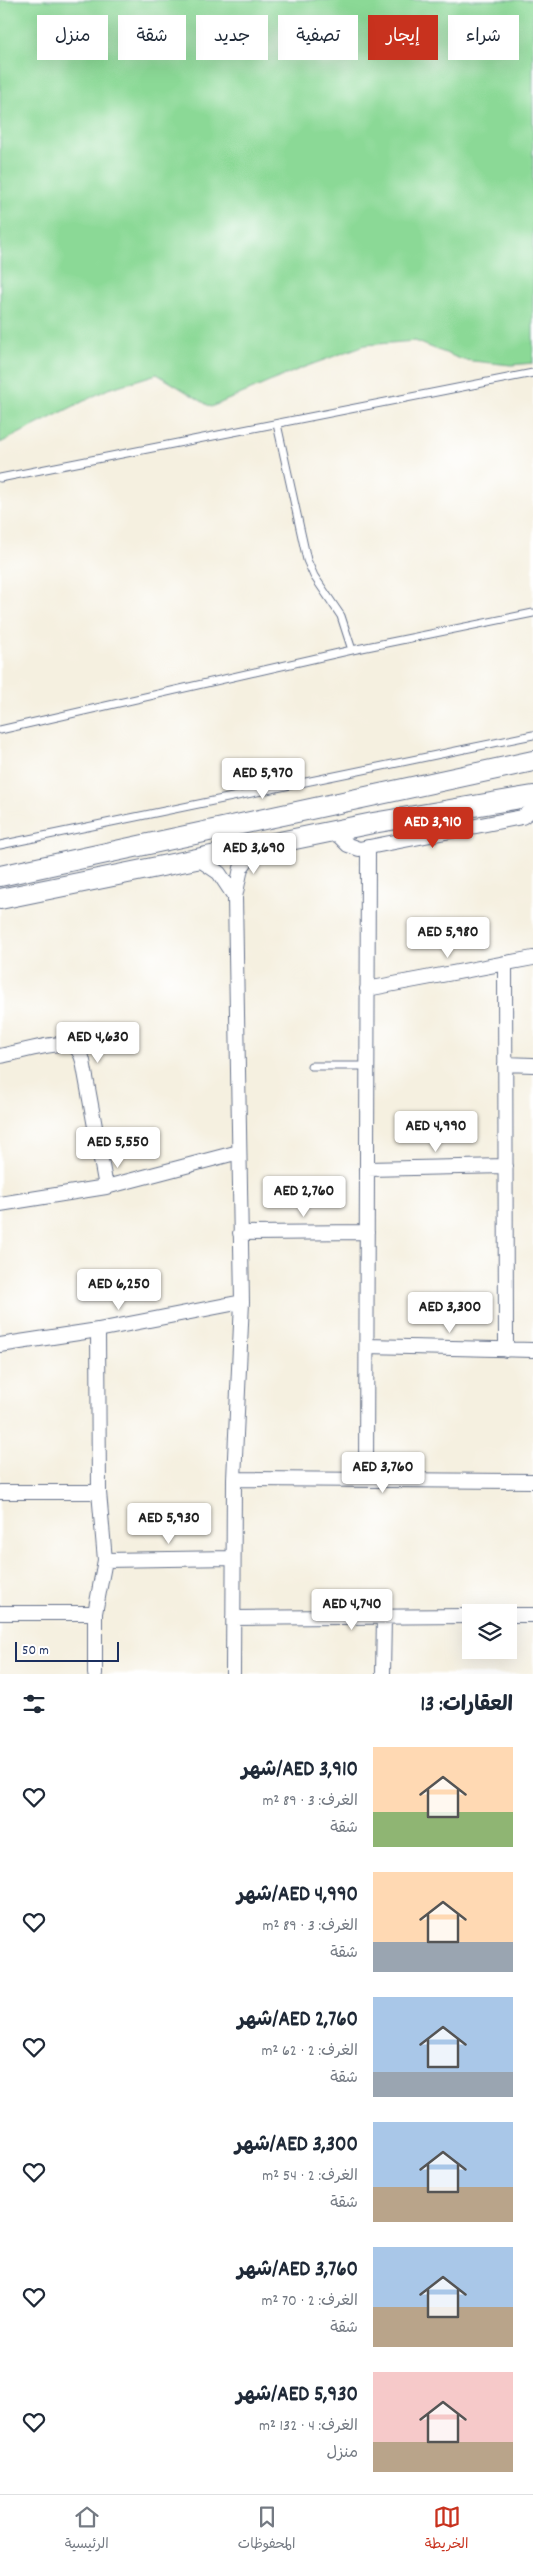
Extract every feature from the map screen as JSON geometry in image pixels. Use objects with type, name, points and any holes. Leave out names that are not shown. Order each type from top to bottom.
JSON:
[{"type":"main road","points":[[0,876],[533,761]]},
{"type":"main road","points":[[0,899],[334,831],[533,796]]},
{"type":"street","points":[[334,831],[353,848],[368,847],[522,817],[533,809]]},
{"type":"street","points":[[233,1674],[234,1479],[242,1302],[235,896],[241,868],[257,846]]},
{"type":"street","points":[[366,1479],[368,847]]},
{"type":"street","points":[[197,858],[219,873],[228,883],[235,896]]},
{"type":"street","points":[[367,989],[533,958]]},
{"type":"street","points":[[505,963],[506,1350]]},
{"type":"street","points":[[0,1056],[61,1044],[73,1046],[78,1050],[82,1061],[106,1187]]},
{"type":"street","points":[[506,1064],[533,1065]]},
{"type":"street","points":[[0,1204],[106,1187],[240,1152]]},
{"type":"street","points":[[367,1169],[506,1166]]},
{"type":"street","points":[[240,1233],[367,1232]]},
{"type":"street","points":[[0,1345],[98,1330],[242,1302]]},
{"type":"street","points":[[95,1674],[95,1613],[105,1560],[99,1492],[98,1330]]},
{"type":"street","points":[[367,1346],[533,1350]]},
{"type":"street","points":[[234,1479],[533,1481]]},
{"type":"street","points":[[0,1492],[99,1492]]},
{"type":"street","points":[[105,1560],[233,1558]]},
{"type":"street","points":[[0,1613],[95,1613]]},
{"type":"street","points":[[517,1616],[533,1615]]},
{"type":"street","points":[[383,1674],[384,1616]]},
{"type":"street","points":[[233,1618],[462,1616]]},
{"type":"lane","points":[[0,478],[533,373]]},
{"type":"lane","points":[[276,424],[307,560],[314,576],[341,616],[352,650]]},
{"type":"lane","points":[[0,730],[352,650],[533,613]]},
{"type":"lane","points":[[0,845],[533,735]]},
{"type":"lane","points":[[311,1066],[367,1066]]},
{"type":"green space","points":[[0,0],[533,0],[533,363],[511,365],[463,360],[415,341],[365,345],[302,368],[211,407],[157,374],[108,389],[0,443]]}]
